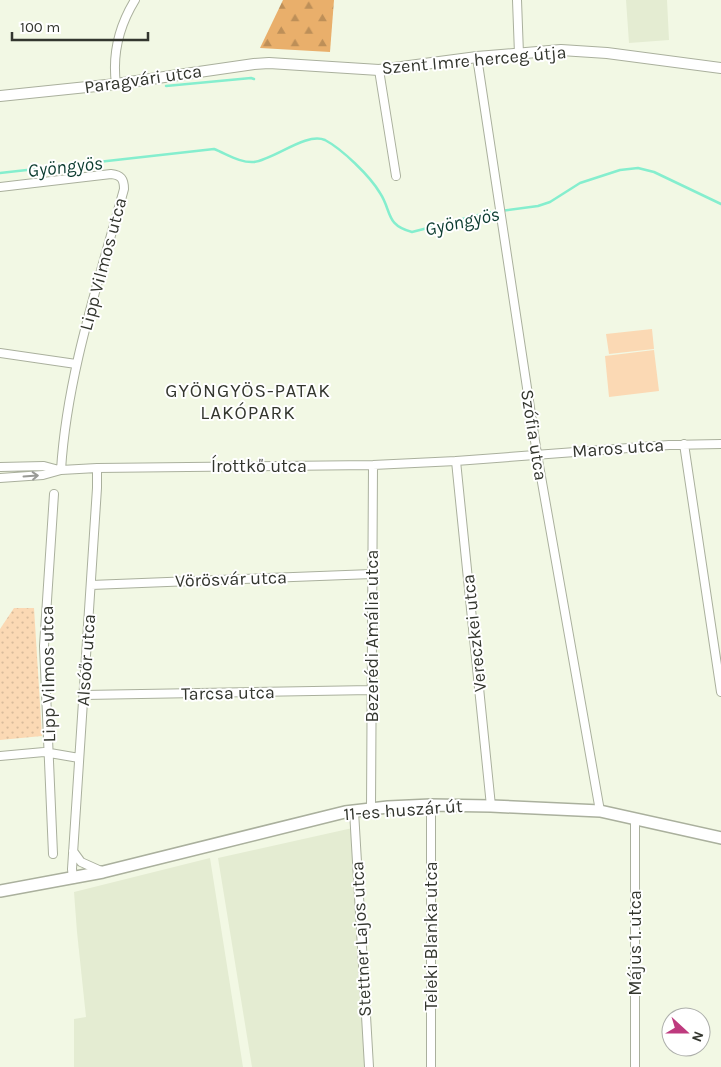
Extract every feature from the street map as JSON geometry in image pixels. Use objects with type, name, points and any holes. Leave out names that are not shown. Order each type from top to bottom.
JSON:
[{"type":"main road","name":"11-es huszár út","points":[[0,891],[73,879],[354,810],[371,808],[431,804],[600,811],[721,838]]},
{"type":"street","points":[[116,84],[114,65],[117,42],[127,14],[135,0]]},
{"type":"street","points":[[517,0],[520,54]]},
{"type":"street","name":"Szent Imre herceg útja","points":[[286,64],[379,70],[477,57],[583,50],[721,68]]},
{"type":"street","name":"Szófia utca","points":[[477,57],[537,454],[600,811]]},
{"type":"street","name":"Paragvári utca","points":[[0,96],[116,84],[254,64],[286,64]]},
{"type":"street","points":[[379,70],[396,176]]},
{"type":"street","name":"Lipp Vilmos utca","points":[[0,187],[117,174],[121,177],[124,189],[76,364],[62,450],[61,470]]},
{"type":"street","points":[[0,353],[76,364]]},
{"type":"street","points":[[684,444],[721,692]]},
{"type":"street","name":"Maros utca","points":[[456,461],[684,444],[721,444]]},
{"type":"street","name":"Írottkő utca","points":[[61,470],[373,465],[456,461]]},
{"type":"street","name":"Vereczkei utca","points":[[456,461],[491,806]]},
{"type":"street","name":"Bezerédi Amália utca","points":[[371,808],[373,465]]},
{"type":"street","points":[[0,467],[44,466],[61,470]]},
{"type":"street","name":"Alsóőr utca","points":[[73,879],[97,468]]},
{"type":"street","points":[[0,478],[42,475],[61,470]]},
{"type":"street","name":"Lipp Vilmos utca","points":[[52,854],[44,646],[54,494]]},
{"type":"street","name":"Vörösvár utca","points":[[91,585],[372,574]]},
{"type":"street","name":"Tarcsa utca","points":[[84,695],[372,690]]},
{"type":"street","points":[[0,756],[49,752],[79,758]]},
{"type":"street","name":"Teleki Blanka utca","points":[[431,804],[431,1067]]},
{"type":"street","name":"Stettner Lajos utca","points":[[354,810],[369,1067]]},
{"type":"street","name":"Május 1. utca","points":[[635,818],[635,1067]]},
{"type":"street","points":[[74,851],[85,865],[103,872]]},
{"type":"shaded area","points":[[626,0],[667,0],[669,40],[629,43]]},
{"type":"shaded area","points":[[652,329],[654,349],[609,354],[606,334]]},
{"type":"shaded area","points":[[654,350],[659,391],[609,397],[605,356]]},
{"type":"shaded area","points":[[14,608],[34,608],[42,736],[0,740],[0,629]]},
{"type":"shaded area","points":[[357,827],[371,1067],[252,1067],[218,858]]},
{"type":"shaded area","points":[[210,858],[243,1067],[74,1067],[74,1019],[86,1017],[74,892]]},
{"type":"green space","points":[[283,0],[334,0],[330,52],[260,48]]},
{"type":"waterway","points":[[166,86],[254,79]]},
{"type":"waterway","name":"Gyöngyös","points":[[0,173],[214,149],[239,160],[254,162],[300,143],[317,139],[325,140],[332,144],[355,164],[370,179],[380,193],[393,221],[403,229],[412,232],[486,213],[538,206],[550,202],[580,183],[620,170],[638,168],[654,172],[721,204]]},
{"type":"district","name":"GYÖNGYÖS-PATAK LAKÓPARK","points":[[248,401]]}]
